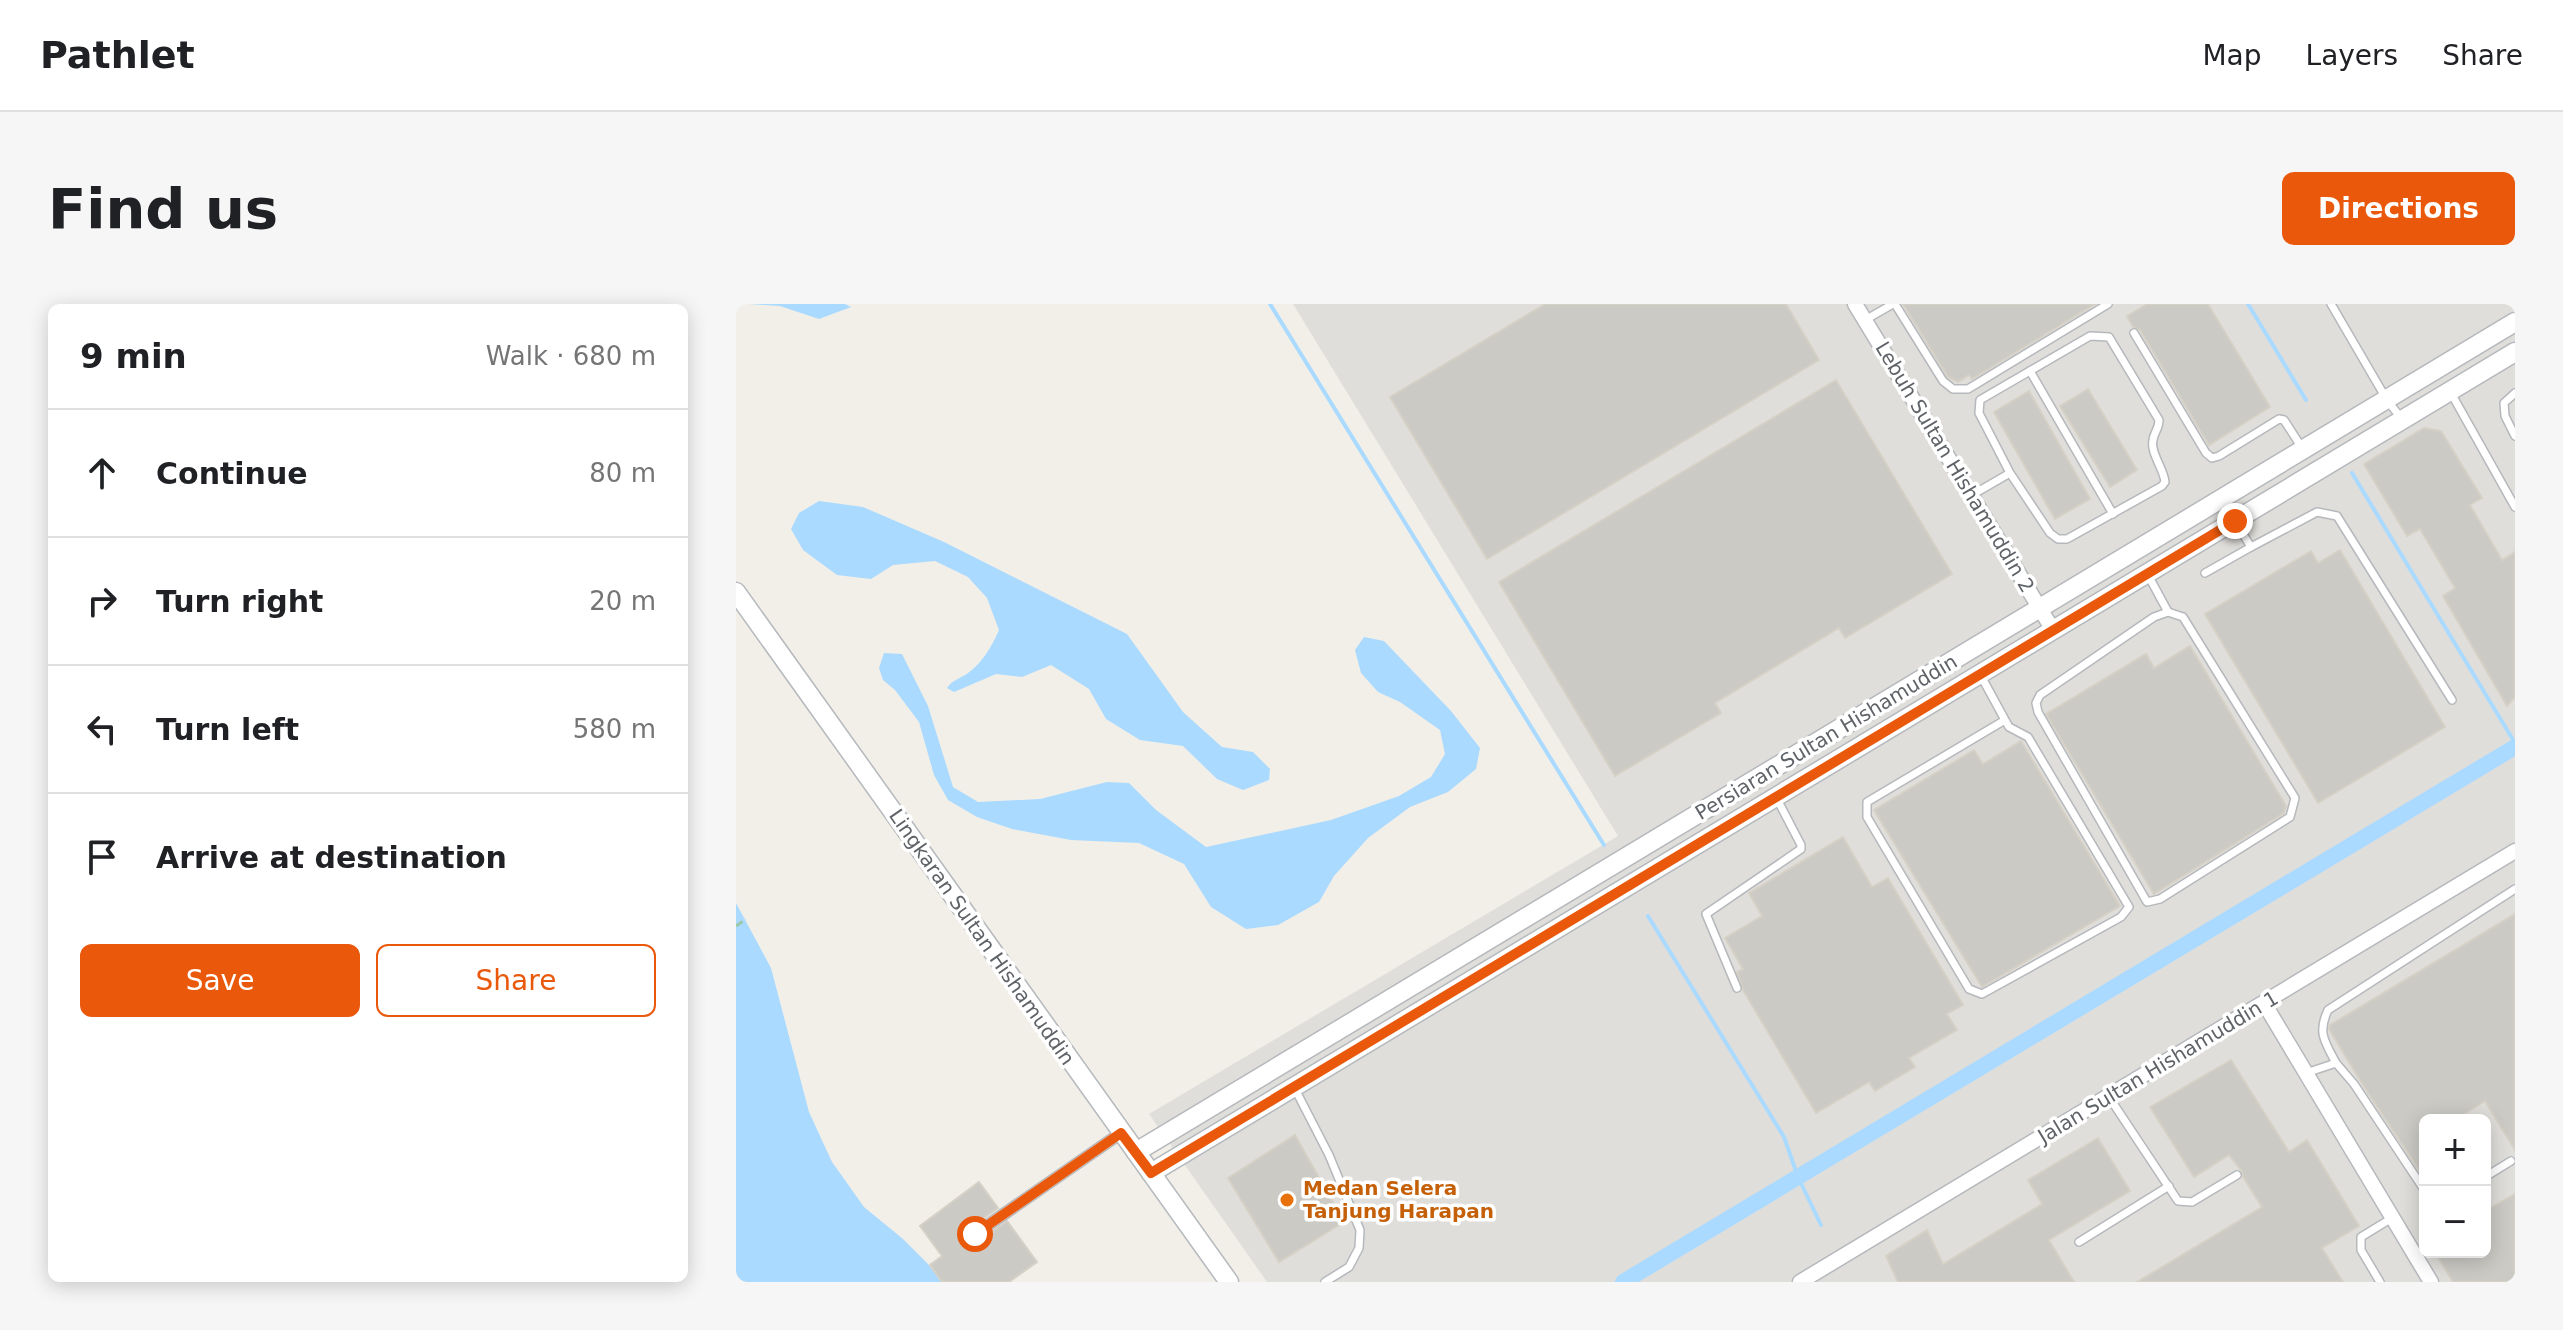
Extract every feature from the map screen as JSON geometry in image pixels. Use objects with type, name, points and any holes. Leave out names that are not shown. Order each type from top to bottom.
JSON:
[{"type":"street","name":"Lebuh Sultan Hishamuddin 2","points":[[1855,304],[2053,630]]},
{"type":"street","name":"Persiaran Sultan Hishamuddin","points":[[1136,1152],[2515,322]]},
{"type":"street","name":"Persiaran Sultan Hishamuddin","points":[[1151,1173],[2515,352]]},
{"type":"street","name":"Lingkaran Sultan Hishamuddin","points":[[736,592],[1229,1282]]},
{"type":"street","name":"Jalan Sultan Hishamuddin 1","points":[[1800,1282],[2515,851]]},
{"type":"street","points":[[1399,994],[1412,1016]]},
{"type":"street","points":[[2264,1003],[2431,1282]]},
{"type":"street","points":[[975,1234],[1121,1133]]},
{"type":"lane","points":[[1865,320],[1894,304],[1943,381],[1953,389],[1968,389],[2108,304]]},
{"type":"lane","points":[[2331,304],[2402,420]]},
{"type":"lane","points":[[2134,333],[2206,453],[2212,458],[2279,419],[2284,420],[2303,450]]},
{"type":"lane","points":[[2090,336],[2109,337],[2159,420],[2160,427],[2153,447],[2165,482],[2067,539],[2058,539],[2050,533],[2010,473],[1979,413],[1980,400],[2090,336]]},
{"type":"lane","points":[[2030,371],[2113,514]]},
{"type":"lane","points":[[2450,391],[2515,507]]},
{"type":"lane","points":[[2515,393],[2504,403],[2505,416],[2515,436]]},
{"type":"lane","points":[[1972,495],[2010,473]]},
{"type":"lane","points":[[2205,573],[2317,512],[2337,516],[2452,700]]},
{"type":"lane","points":[[2235,521],[2251,547]]},
{"type":"lane","points":[[2148,573],[2168,612],[2183,617],[2295,798],[2290,817],[2160,899],[2147,902],[2038,712],[2036,703],[2040,695],[2154,617],[2168,612]]},
{"type":"lane","points":[[1980,674],[2009,727],[2028,737],[2129,907],[2121,917],[1982,994],[1969,989],[1867,817],[1867,802],[2005,720]]},
{"type":"lane","points":[[1737,988],[1706,914],[1801,849],[1776,797]]},
{"type":"lane","points":[[2422,1186],[2354,1084],[2336,1063],[2324,1040],[2321,1023],[2328,1010],[2515,889]]},
{"type":"lane","points":[[2306,1073],[2336,1063]]},
{"type":"lane","points":[[1294,1087],[1329,1155],[1360,1230],[1359,1248],[1349,1267],[1325,1282]]},
{"type":"lane","points":[[2109,1097],[2178,1201],[2192,1202],[2237,1175]]},
{"type":"lane","points":[[2491,1173],[2511,1161]]},
{"type":"lane","points":[[2079,1242],[2169,1186]]},
{"type":"lane","points":[[2380,1282],[2361,1250],[2361,1237],[2392,1218]]},
{"type":"path","points":[[736,926],[746,919]]},
{"type":"shaded area","points":[[1293,304],[2515,304],[2515,1282],[1267,1282],[1149,1114],[1618,836]]},
{"type":"water","points":[[749,304],[845,304],[851,307],[819,319],[780,306]]},
{"type":"water","points":[[819,501],[863,507],[944,542],[1127,634],[1183,712],[1222,747],[1253,752],[1270,769],[1269,780],[1243,790],[1217,779],[1183,746],[1140,740],[1106,719],[1089,689],[1051,665],[1022,677],[996,674],[954,692],[947,688],[978,664],[999,630],[987,598],[968,577],[935,561],[893,565],[871,579],[837,575],[803,550],[791,529],[799,513]]},
{"type":"water","points":[[1364,637],[1384,641],[1451,711],[1480,748],[1476,769],[1448,792],[1410,807],[1368,838],[1334,876],[1319,902],[1278,925],[1246,929],[1211,907],[1184,864],[1139,843],[1071,840],[1012,829],[977,817],[948,800],[934,775],[919,722],[895,690],[883,680],[879,668],[884,653],[902,654],[928,706],[953,787],[978,802],[1040,799],[1107,782],[1129,783],[1156,810],[1206,847],[1331,820],[1399,796],[1431,777],[1445,754],[1440,730],[1400,702],[1378,692],[1361,673],[1355,650]]},
{"type":"water","points":[[736,903],[771,968],[809,1112],[832,1162],[864,1207],[903,1239],[942,1282],[736,1282]]},
{"type":"building","points":[[1545,304],[1786,304],[1819,360],[1487,559],[1390,397]]},
{"type":"building","points":[[1903,304],[2095,304],[1972,379],[1969,375],[1958,382],[1948,377]]},
{"type":"building","points":[[2147,304],[2208,304],[2270,407],[2209,445],[2140,330],[2133,327],[2127,316]]},
{"type":"building","points":[[1836,380],[1952,574],[1845,638],[1839,628],[1715,703],[1721,713],[1615,776],[1499,582]]},
{"type":"building","points":[[2088,389],[2137,470],[2110,487],[2060,406]]},
{"type":"building","points":[[2029,391],[2090,499],[2055,519],[1994,412]]},
{"type":"building","points":[[2424,428],[2441,431],[2482,498],[2470,505],[2502,560],[2515,552],[2515,697],[2507,706],[2443,596],[2455,588],[2420,529],[2407,536],[2364,464]]},
{"type":"building","points":[[2340,550],[2445,727],[2318,803],[2205,614],[2311,551],[2318,563]]},
{"type":"building","points":[[2190,646],[2286,806],[2284,813],[2154,894],[2046,714],[2146,654],[2154,668]]},
{"type":"building","points":[[2021,741],[2120,906],[1982,987],[1874,810],[1974,750],[1983,764]]},
{"type":"building","points":[[1843,837],[1872,887],[1888,878],[1963,1005],[1947,1014],[1957,1030],[1909,1058],[1915,1067],[1875,1091],[1869,1082],[1816,1113],[1743,990],[1737,972],[1743,969],[1725,938],[1762,916],[1749,893]]},
{"type":"building","points":[[2515,914],[2515,1150],[2485,1101],[2467,1114],[2419,1114],[2419,1170],[2364,1087],[2329,1029],[2330,1025]]},
{"type":"building","points":[[2231,1060],[2289,1152],[2307,1140],[2359,1226],[2322,1248],[2343,1282],[2137,1282],[2262,1207],[2242,1171],[2229,1155],[2194,1177],[2150,1107]]},
{"type":"building","name":"Medan Selera Tanjung Harapan","points":[[1295,1135],[1344,1222],[1279,1262],[1228,1178]]},
{"type":"building","points":[[2098,1138],[2130,1191],[2049,1240],[2074,1282],[1898,1282],[1886,1256],[1927,1230],[1943,1264],[2042,1204],[2028,1180]]},
{"type":"building","points":[[979,1182],[998,1208],[970,1228],[967,1234],[969,1239],[979,1241],[1007,1221],[1037,1262],[1009,1282],[942,1282],[930,1265],[942,1256],[920,1226]]},
{"type":"building","points":[[2515,1194],[2515,1282],[2453,1282],[2439,1258],[2491,1258],[2491,1208]]},
{"type":"waterway","points":[[1270,304],[1604,845]]},
{"type":"waterway","points":[[2248,304],[2306,400]]},
{"type":"waterway","points":[[2352,473],[2515,743]]},
{"type":"waterway","points":[[1623,1282],[2515,747]]},
{"type":"waterway","points":[[1648,916],[1784,1137],[1798,1177],[1821,1225]]},
{"type":"place","name":"Medan Selera Tanjung Harapan","points":[[1287,1200]]},
{"type":"route","points":[[975,1234],[1121,1133],[1151,1173],[2235,521]]}]
